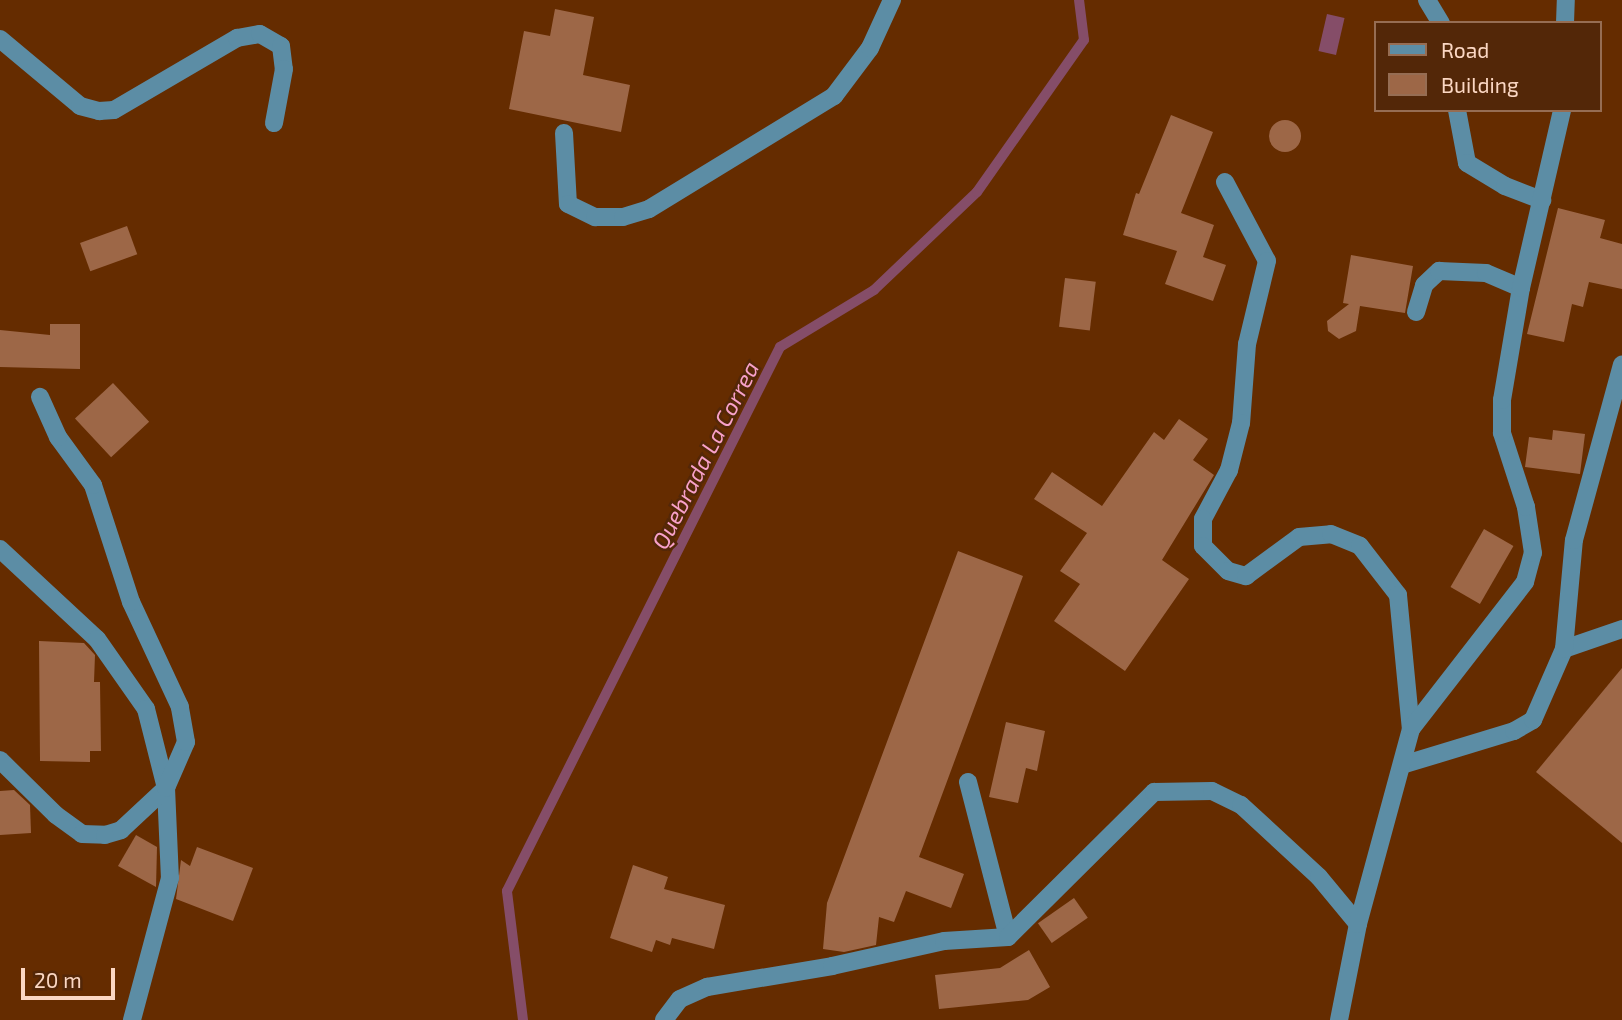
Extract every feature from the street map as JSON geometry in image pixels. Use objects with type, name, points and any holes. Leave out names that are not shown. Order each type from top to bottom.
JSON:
[{"type":"street","points":[[564,133],[568,204],[596,217],[623,217],[649,209],[834,96],[870,48],[892,0]]},
{"type":"street","points":[[1427,0],[1440,21]]},
{"type":"street","points":[[1565,21],[1566,0]]},
{"type":"street","points":[[0,40],[80,106],[99,111],[114,110],[237,38],[260,34],[281,46],[284,69],[274,123]]},
{"type":"street","points":[[1457,112],[1467,163],[1504,186],[1542,200]]},
{"type":"street","points":[[1411,729],[1525,582],[1533,553],[1526,507],[1502,433],[1502,400],[1521,288],[1562,112]]},
{"type":"street","points":[[1225,182],[1267,261],[1247,344],[1241,423],[1229,470],[1203,519],[1203,545],[1228,570],[1246,576],[1299,537],[1331,534],[1360,546],[1398,595],[1411,729],[1358,924],[1339,1020]]},
{"type":"street","points":[[1416,312],[1424,285],[1439,271],[1486,273],[1521,288]]},
{"type":"street","points":[[1402,765],[1514,731],[1533,720],[1564,649],[1574,540],[1622,364]]},
{"type":"street","points":[[0,760],[56,815],[82,834],[105,835],[121,830],[166,789],[186,742],[180,708],[131,602],[93,485],[58,438],[40,397]]},
{"type":"street","points":[[0,549],[97,639],[146,709],[166,789],[170,878],[132,1020]]},
{"type":"street","points":[[1564,649],[1622,628]]},
{"type":"street","points":[[968,782],[1008,937]]},
{"type":"street","points":[[664,1020],[680,999],[707,987],[832,966],[944,941],[1008,937],[1154,792],[1184,789],[1212,791],[1241,805],[1318,877],[1358,924]]},
{"type":"shaded area","points":[[1327,14],[1345,18],[1336,55],[1318,51]]},
{"type":"building","points":[[555,9],[594,17],[583,75],[630,85],[621,132],[509,109],[524,31],[550,36]]},
{"type":"building","points":[[1171,115],[1213,132],[1181,213],[1214,225],[1203,257],[1226,265],[1213,301],[1165,284],[1177,251],[1123,235],[1136,193],[1139,194]]},
{"type":"building","points":[[1285,120],[1297,124],[1301,136],[1297,148],[1285,152],[1273,148],[1269,136],[1273,124]]},
{"type":"building","points":[[1558,208],[1605,220],[1600,238],[1622,244],[1622,289],[1589,282],[1583,307],[1572,304],[1564,342],[1527,334]]},
{"type":"building","points":[[127,226],[137,254],[90,271],[80,243]]},
{"type":"building","points":[[1351,255],[1413,266],[1405,313],[1360,306],[1356,331],[1339,339],[1328,331],[1327,321],[1349,304],[1343,303]]},
{"type":"building","points":[[1065,278],[1096,282],[1090,330],[1059,327]]},
{"type":"building","points":[[50,324],[80,324],[80,369],[0,367],[0,330],[50,335]]},
{"type":"building","points":[[113,383],[149,422],[111,457],[75,418]]},
{"type":"building","points":[[1179,419],[1208,439],[1193,460],[1214,475],[1162,560],[1189,579],[1125,671],[1054,621],[1080,584],[1060,571],[1087,533],[1034,499],[1052,472],[1102,506],[1154,432],[1164,440]]},
{"type":"building","points":[[1553,430],[1585,434],[1580,474],[1525,467],[1529,437],[1552,440]]},
{"type":"building","points":[[1484,529],[1513,546],[1480,604],[1450,587]]},
{"type":"building","points":[[958,551],[1023,576],[919,857],[964,874],[951,908],[906,891],[894,922],[879,917],[876,945],[844,952],[823,949],[827,903]]},
{"type":"building","points":[[39,641],[84,643],[95,655],[94,682],[100,682],[101,751],[90,751],[90,762],[40,761]]},
{"type":"building","points":[[1622,668],[1622,843],[1536,772]]},
{"type":"building","points":[[1006,722],[1045,731],[1037,771],[1026,768],[1018,803],[989,797]]},
{"type":"building","points":[[14,790],[30,805],[31,833],[0,835],[0,791]]},
{"type":"building","points":[[136,835],[157,847],[156,887],[118,866]]},
{"type":"building","points":[[197,847],[253,868],[233,921],[176,899],[181,860],[190,866]]},
{"type":"building","points":[[633,865],[668,877],[664,889],[725,905],[714,949],[672,938],[670,945],[656,940],[652,952],[610,938]]},
{"type":"building","points":[[1074,898],[1088,918],[1052,943],[1038,923]]},
{"type":"building","points":[[1029,950],[1050,987],[1028,1000],[939,1009],[935,975],[1000,968]]},
{"type":"waterway","name":"Quebrada La Correa","points":[[523,1020],[507,891],[780,347],[874,290],[977,192],[1084,40],[1079,0]]}]
